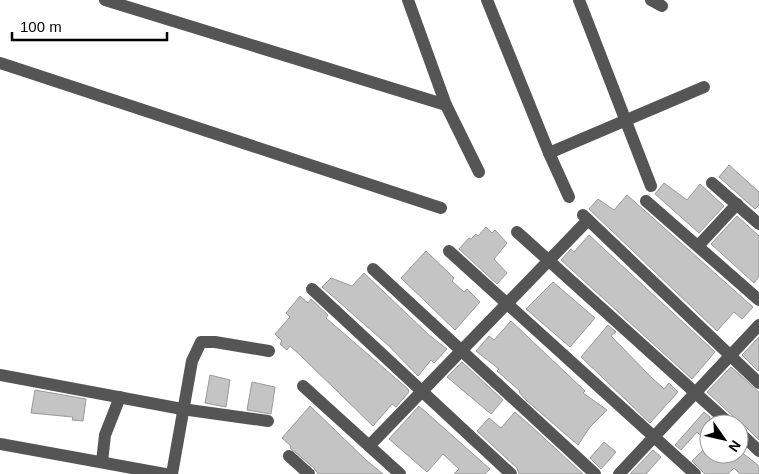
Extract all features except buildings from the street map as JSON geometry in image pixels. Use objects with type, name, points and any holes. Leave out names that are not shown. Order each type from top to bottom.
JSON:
[{"type":"street","points":[[105,0],[446,105]]},
{"type":"street","points":[[487,0],[549,153],[569,197]]},
{"type":"street","points":[[578,0],[651,186]]},
{"type":"street","points":[[407,1],[446,105],[479,172]]},
{"type":"street","points":[[0,62],[440,208]]},
{"type":"street","points":[[549,153],[704,87]]},
{"type":"street","points":[[712,183],[759,224]]},
{"type":"street","points":[[646,201],[759,300]]},
{"type":"street","points":[[698,246],[737,204]]},
{"type":"street","points":[[369,446],[548,261],[586,217],[759,383]]},
{"type":"street","points":[[517,232],[719,414]]},
{"type":"street","points":[[449,251],[694,474]]},
{"type":"street","points":[[374,269],[595,474]]},
{"type":"street","points":[[312,289],[510,474]]},
{"type":"street","points":[[619,474],[732,357],[759,325]]},
{"type":"street","points":[[172,474],[192,361],[201,342],[215,342],[269,351]]},
{"type":"street","points":[[0,375],[182,409],[268,421]]},
{"type":"street","points":[[303,386],[400,474]]},
{"type":"street","points":[[102,462],[105,435],[120,397]]},
{"type":"street","points":[[749,442],[759,451]]},
{"type":"street","points":[[0,444],[165,474]]},
{"type":"street","points":[[289,456],[309,474]]}]
